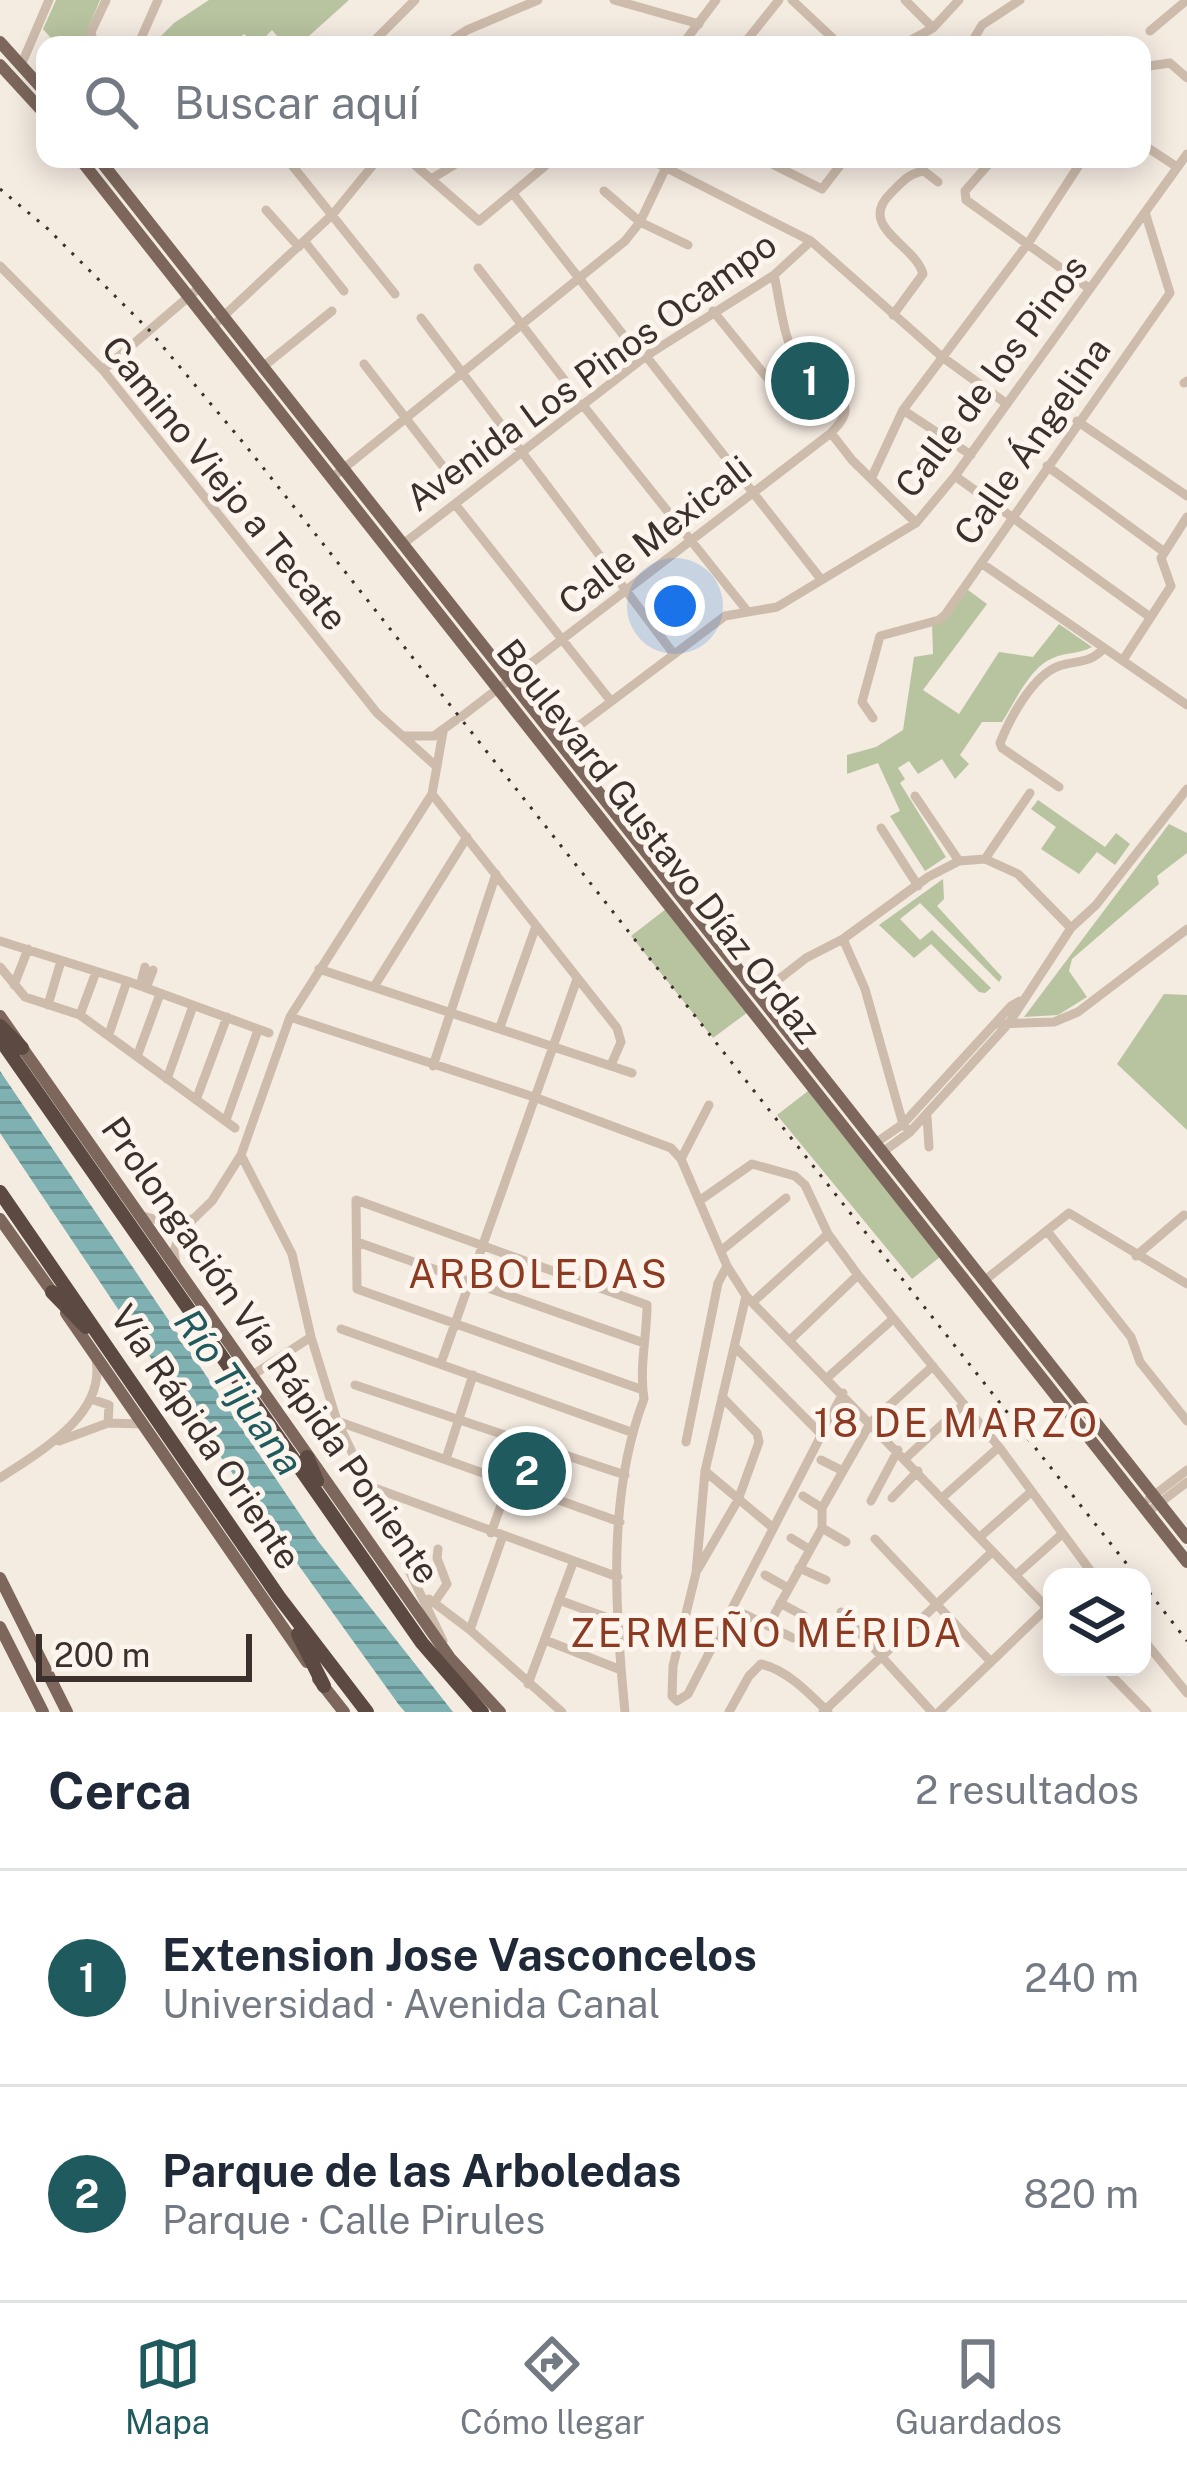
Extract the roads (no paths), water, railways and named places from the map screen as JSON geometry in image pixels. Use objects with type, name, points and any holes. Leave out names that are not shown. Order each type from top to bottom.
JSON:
[{"type":"highway","points":[[0,1026],[22,1048]]},
{"type":"highway","points":[[0,1039],[422,1643],[482,1712]]},
{"type":"highway","name":"Vía Rápida Oriente","points":[[0,1192],[280,1598],[367,1712]]},
{"type":"highway","points":[[52,1292],[113,1354]]},
{"type":"highway","points":[[307,1457],[348,1538]]},
{"type":"highway","points":[[280,1598],[324,1686]]},
{"type":"main road","points":[[0,43],[36,81]]},
{"type":"main road","points":[[0,62],[11,70],[22,63]]},
{"type":"main road","points":[[0,62],[36,104]]},
{"type":"main road","name":"Boulevard Gustavo Díaz Ordaz","points":[[88,168],[195,291],[1152,1503],[1187,1538]]},
{"type":"main road","name":"Boulevard Gustavo Díaz Ordaz","points":[[106,168],[195,291]]},
{"type":"main road","name":"Boulevard Gustavo Díaz Ordaz","points":[[219,321],[264,366],[339,472],[403,544],[506,684],[560,740],[684,910],[760,994],[985,1280],[1152,1503],[1187,1562]]},
{"type":"main road","name":"Prolongación Vía Rápida Poniente","points":[[0,1016],[450,1658],[500,1712]]},
{"type":"main road","points":[[0,1219],[342,1711]]},
{"type":"main road","points":[[0,1578],[67,1712]]},
{"type":"main road","points":[[0,1627],[43,1712]]},
{"type":"street","points":[[22,63],[49,0]]},
{"type":"street","points":[[94,36],[106,0]]},
{"type":"street","points":[[142,36],[158,0]]},
{"type":"street","points":[[379,36],[415,0]]},
{"type":"street","points":[[458,36],[538,0]]},
{"type":"street","points":[[614,0],[699,24]]},
{"type":"street","points":[[688,36],[716,0]]},
{"type":"street","points":[[750,36],[779,0]]},
{"type":"street","points":[[792,0],[830,36]]},
{"type":"street","points":[[905,0],[933,28]]},
{"type":"street","points":[[918,36],[933,28],[959,0]]},
{"type":"street","points":[[975,36],[982,25],[1020,0]]},
{"type":"street","points":[[1150,31],[1187,0]]},
{"type":"street","points":[[1151,65],[1169,63],[1187,78]]},
{"type":"street","points":[[1151,150],[1177,167]]},
{"type":"street","name":"Calle de los Pinos","points":[[560,740],[725,616],[777,607],[916,523],[971,455],[1187,154]]},
{"type":"street","points":[[294,168],[395,294]]},
{"type":"street","points":[[219,321],[333,214],[371,168]]},
{"type":"street","points":[[418,168],[479,221],[543,168]]},
{"type":"street","points":[[431,179],[449,168]]},
{"type":"street","points":[[339,472],[625,241],[640,222],[666,168]]},
{"type":"street","points":[[675,168],[811,242],[941,356],[1007,404]]},
{"type":"street","points":[[780,168],[822,189],[838,168]]},
{"type":"street","points":[[986,168],[964,196],[1090,289]]},
{"type":"street","points":[[871,479],[903,410],[1077,168]]},
{"type":"street","points":[[893,315],[923,274],[919,262],[884,230],[880,206],[911,173],[924,171],[938,182]]},
{"type":"street","points":[[604,191],[640,222],[688,245]]},
{"type":"street","points":[[514,195],[628,341]]},
{"type":"street","points":[[266,210],[344,291]]},
{"type":"street","name":"Calle Ángelina","points":[[873,718],[862,702],[880,636],[940,620],[1170,293],[1144,212]]},
{"type":"street","name":"Avenida Los Pinos Ocampo","points":[[403,544],[646,356],[773,275],[811,242]]},
{"type":"street","name":"Camino Viejo a Tecate","points":[[0,266],[103,370],[377,713],[437,767]]},
{"type":"street","points":[[478,268],[569,386]]},
{"type":"street","points":[[773,275],[792,353],[806,371],[840,394],[845,407],[843,419],[831,433],[916,523]]},
{"type":"street","points":[[103,370],[195,291]]},
{"type":"street","points":[[264,366],[332,311]]},
{"type":"street","points":[[713,311],[778,392]]},
{"type":"street","points":[[421,318],[673,652]]},
{"type":"street","points":[[646,356],[820,578]]},
{"type":"street","points":[[364,364],[445,469]]},
{"type":"street","points":[[582,404],[748,612]]},
{"type":"street","points":[[903,410],[971,455]]},
{"type":"street","points":[[1077,421],[1187,496]]},
{"type":"street","name":"Calle Mexicali","points":[[506,684],[831,433]]},
{"type":"street","points":[[1047,466],[1163,551]]},
{"type":"street","points":[[955,476],[1150,617]]},
{"type":"street","points":[[455,504],[610,700]]},
{"type":"street","points":[[1123,660],[1171,586],[1161,558],[1187,518]]},
{"type":"street","points":[[981,563],[1187,705]]},
{"type":"street","points":[[1059,788],[1004,750],[1000,742],[1007,725],[1045,675],[1060,665],[1090,660],[1104,648]]},
{"type":"street","points":[[405,736],[424,739],[443,732],[506,684]]},
{"type":"street","points":[[176,1264],[176,1242],[212,1201],[241,1155],[290,1017],[432,794],[443,732]]},
{"type":"street","points":[[880,1146],[927,1115],[1009,1023],[1071,928],[1096,905],[1187,789]]},
{"type":"street","points":[[985,860],[1030,793]]},
{"type":"street","points":[[432,794],[621,1035],[611,1065]]},
{"type":"street","points":[[916,796],[959,860]]},
{"type":"street","points":[[881,828],[918,886]]},
{"type":"street","points":[[375,985],[467,837]]},
{"type":"street","points":[[760,994],[806,958],[843,939],[959,860],[985,860],[1018,874],[1071,928]]},
{"type":"street","points":[[433,1066],[496,874]]},
{"type":"street","points":[[500,1027],[536,926]]},
{"type":"street","points":[[996,1024],[1054,1022],[1078,1012],[1187,929]]},
{"type":"street","points":[[843,939],[865,989],[907,1128]]},
{"type":"street","points":[[0,941],[127,981],[146,977],[160,994],[263,1032],[226,1120]]},
{"type":"street","points":[[14,986],[28,949]]},
{"type":"street","points":[[48,1005],[61,961]]},
{"type":"street","points":[[0,967],[25,997],[80,1015],[236,1129]]},
{"type":"street","points":[[319,969],[632,1072]]},
{"type":"street","points":[[80,1015],[96,972]]},
{"type":"street","points":[[441,1364],[577,979]]},
{"type":"street","points":[[109,1034],[127,981]]},
{"type":"street","points":[[138,1054],[160,994]]},
{"type":"street","points":[[907,1128],[1020,1001]]},
{"type":"street","points":[[167,1079],[193,1006]]},
{"type":"street","points":[[196,1100],[227,1017]]},
{"type":"street","points":[[290,1017],[534,1097],[671,1148],[681,1159],[727,1266],[750,1299],[1043,1603]]},
{"type":"street","points":[[681,1159],[709,1105]]},
{"type":"street","points":[[927,1115],[929,1147]]},
{"type":"street","points":[[241,1155],[292,1254],[337,1421],[450,1658]]},
{"type":"street","points":[[700,1201],[752,1164],[795,1176],[813,1197],[828,1234],[858,1275],[999,1447],[1088,1568]]},
{"type":"street","points":[[722,1250],[786,1198]]},
{"type":"street","points":[[625,1712],[619,1622],[620,1522],[632,1432],[644,1399],[647,1305],[356,1200],[357,1289],[643,1390]]},
{"type":"street","points":[[985,1280],[1069,1213],[1187,1284]]},
{"type":"street","points":[[1136,1256],[1184,1215]]},
{"type":"street","points":[[143,1216],[165,1222],[192,1219]]},
{"type":"street","points":[[1047,1232],[1131,1336],[1140,1362],[1187,1421]]},
{"type":"street","points":[[828,1234],[750,1299],[705,1472],[696,1573],[671,1688],[677,1701],[688,1694],[843,1393]]},
{"type":"street","points":[[357,1242],[644,1343]]},
{"type":"street","points":[[686,1442],[718,1282],[727,1266]]},
{"type":"street","points":[[790,1340],[858,1275]]},
{"type":"street","points":[[827,1378],[893,1318]]},
{"type":"street","points":[[341,1329],[632,1432]]},
{"type":"street","points":[[251,1376],[311,1337]]},
{"type":"street","points":[[735,1347],[820,1432]]},
{"type":"street","points":[[54,1442],[91,1400],[99,1383],[96,1357]]},
{"type":"street","points":[[768,1626],[822,1528],[822,1508],[871,1422],[933,1366]]},
{"type":"street","points":[[446,1459],[473,1375]]},
{"type":"street","points":[[355,1385],[625,1475]]},
{"type":"street","points":[[696,1573],[738,1500],[759,1437],[722,1397]]},
{"type":"street","points":[[91,1400],[109,1405],[108,1423]]},
{"type":"street","points":[[871,1502],[902,1454],[964,1404]]},
{"type":"street","points":[[337,1421],[620,1522]]},
{"type":"street","points":[[0,1478],[54,1442],[108,1423],[143,1424]]},
{"type":"street","points":[[943,1497],[999,1447]]},
{"type":"street","points":[[821,1460],[843,1471]]},
{"type":"street","points":[[1152,1503],[1187,1470]]},
{"type":"street","points":[[892,1498],[918,1471]]},
{"type":"street","points":[[705,1472],[772,1527]]},
{"type":"street","points":[[1152,1503],[1187,1482]]},
{"type":"street","points":[[470,1630],[509,1483]]},
{"type":"street","points":[[369,1486],[618,1577]]},
{"type":"street","points":[[980,1538],[1031,1492]]},
{"type":"street","points":[[802,1496],[822,1508]]},
{"type":"street","points":[[822,1528],[846,1542]]},
{"type":"street","points":[[1016,1575],[1062,1534]]},
{"type":"street","points":[[791,1538],[809,1549]]},
{"type":"street","points":[[875,1539],[991,1662]]},
{"type":"street","points":[[434,1604],[447,1584],[438,1549]]},
{"type":"street","points":[[729,1712],[761,1664],[775,1668],[825,1711],[992,1552]]},
{"type":"street","points":[[528,1684],[573,1563]]},
{"type":"street","points":[[799,1568],[826,1580]]},
{"type":"street","points":[[765,1575],[788,1588]]},
{"type":"street","points":[[424,1596],[562,1712]]},
{"type":"street","points":[[559,1600],[619,1622]]},
{"type":"street","points":[[780,1603],[804,1616]]},
{"type":"street","points":[[841,1612],[936,1712],[1043,1616]]},
{"type":"street","points":[[744,1614],[794,1638]]},
{"type":"street","points":[[545,1640],[621,1670]]},
{"type":"street","points":[[1151,1649],[1187,1693]]},
{"type":"street","points":[[1112,1676],[1147,1712]]},
{"type":"water","points":[[0,1071],[318,1541],[453,1712],[405,1712],[169,1385],[0,1133]]},
{"type":"railway","points":[[0,189],[48,229],[149,330],[246,446],[1130,1568]]},
{"type":"railway","points":[[1151,1595],[1187,1641]]},
{"type":"place","name":"Extension Jose Vasconcelos","points":[[810,381]]},
{"type":"place","name":"Parque de las Arboledas","points":[[527,1471]]},
{"type":"district","name":"ARBOLEDAS","points":[[539,1274]]},
{"type":"district","name":"18 DE MARZO","points":[[957,1423]]},
{"type":"district","name":"ZERMEÑO MÉRIDA","points":[[767,1633]]},
{"type":"water label","name":"Río Tijuana","points":[[239,1392]]}]
